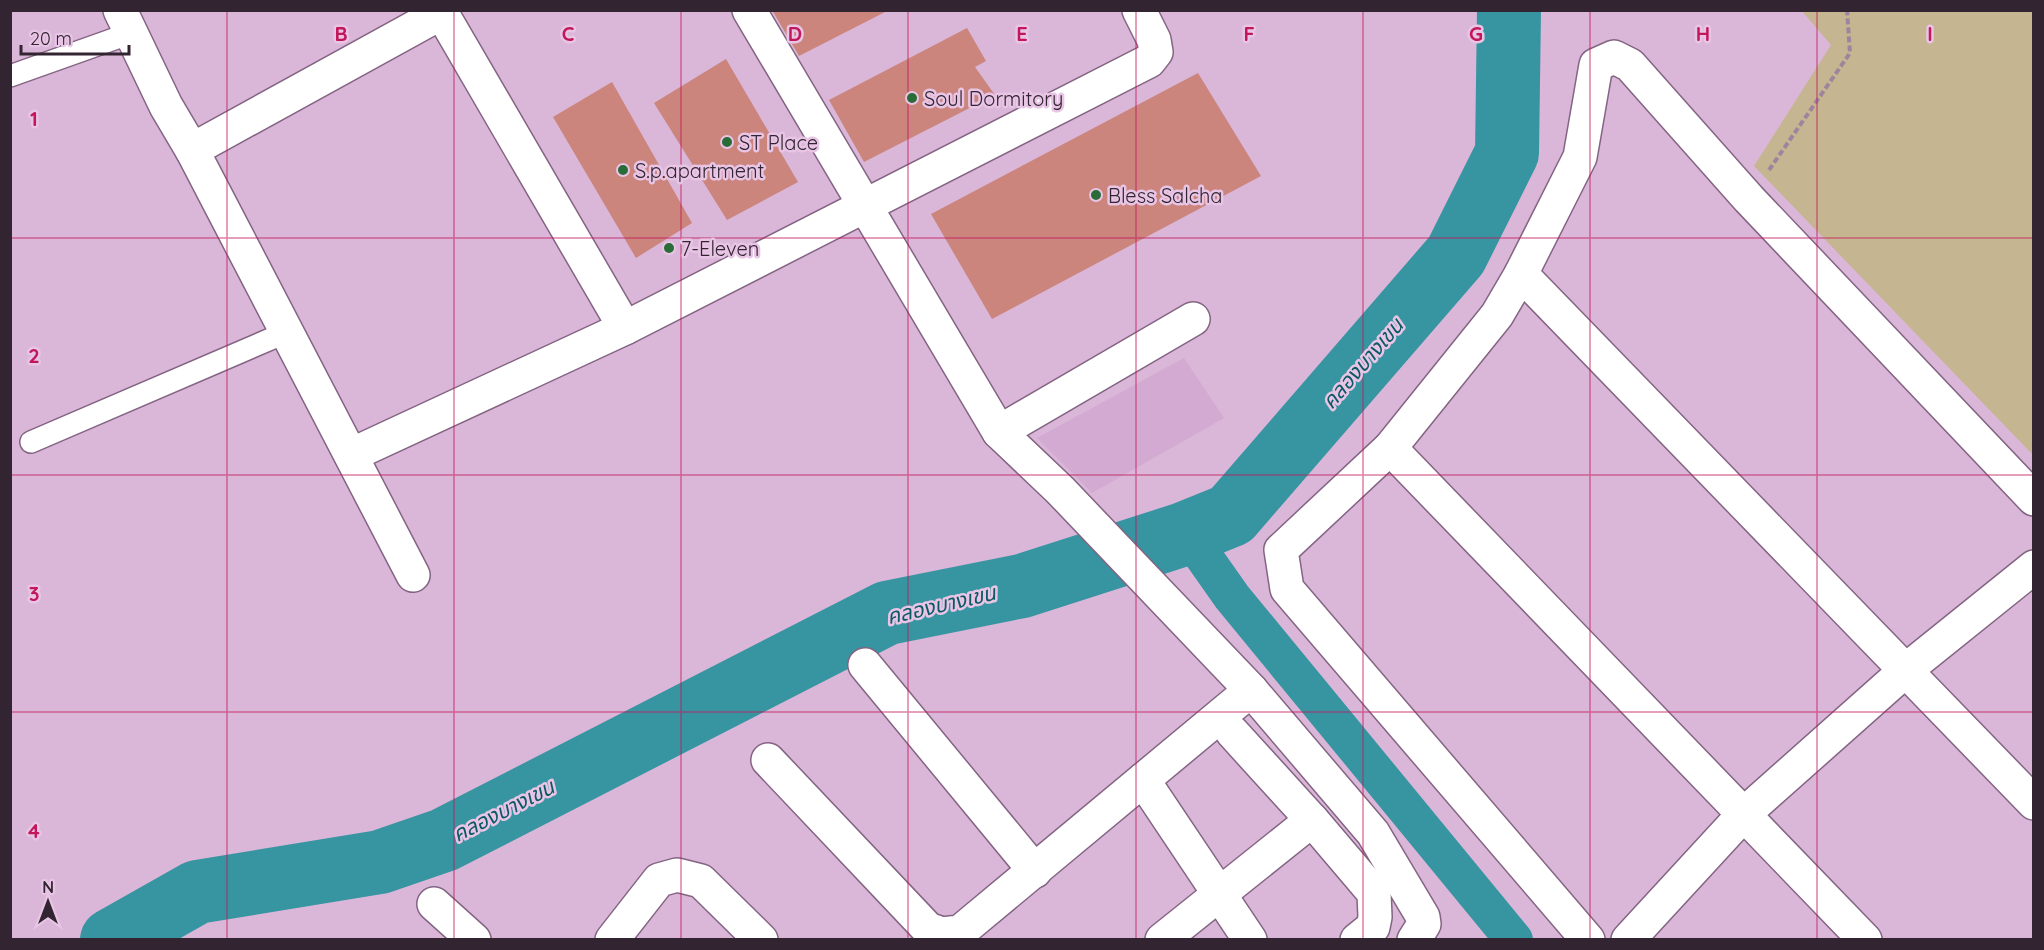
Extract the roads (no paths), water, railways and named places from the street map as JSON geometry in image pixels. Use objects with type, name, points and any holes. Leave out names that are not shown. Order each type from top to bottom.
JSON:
[{"type":"street","points":[[749,10],[999,432],[1059,490],[1251,690],[1373,833],[1423,917],[1424,924],[1414,939]]},
{"type":"street","points":[[351,455],[625,328],[1149,61],[1156,52],[1154,40],[1139,10]]},
{"type":"street","points":[[192,150],[441,12],[625,328]]},
{"type":"street","points":[[125,22],[166,106],[192,150],[413,575]]},
{"type":"street","points":[[1588,939],[1287,590],[1281,550],[1390,448],[1497,315],[1521,274],[1580,157],[1596,66],[1614,57],[1630,66],[1749,199],[2034,499]]},
{"type":"street","points":[[1521,274],[2034,803]]},
{"type":"street","points":[[999,432],[1193,319]]},
{"type":"street","points":[[1390,448],[1865,939]]},
{"type":"street","points":[[1628,939],[1744,814],[1906,670],[2034,567]]},
{"type":"street","points":[[865,665],[1035,871]]},
{"type":"street","points":[[768,760],[928,929],[942,934],[960,932],[1251,690]]},
{"type":"street","points":[[1232,732],[1374,893],[1373,927],[1357,939]]},
{"type":"street","points":[[1143,780],[1250,939]]},
{"type":"street","points":[[1162,939],[1312,820]]},
{"type":"street","points":[[612,939],[659,880],[677,876],[701,881],[761,939]]},
{"type":"street","points":[[434,904],[474,939]]},
{"type":"lane","points":[[10,76],[125,22]]},
{"type":"lane","points":[[31,442],[286,332]]},
{"type":"waterway","name":"คลองบางเขน","points":[[112,940],[197,892],[380,862],[444,840],[887,613],[1022,586],[1184,534],[1231,515],[1456,255],[1507,153],[1509,10]]},
{"type":"waterway","points":[[1187,533],[1232,597],[1514,940]]},
{"type":"place","name":"Soul Dormitory","points":[[912,98]]},
{"type":"place","name":"ST Place","points":[[727,142]]},
{"type":"place","name":"S.p.apartment","points":[[623,170]]},
{"type":"place","name":"Bless Salcha","points":[[1096,195]]},
{"type":"place","name":"7-Eleven","points":[[669,248]]}]
